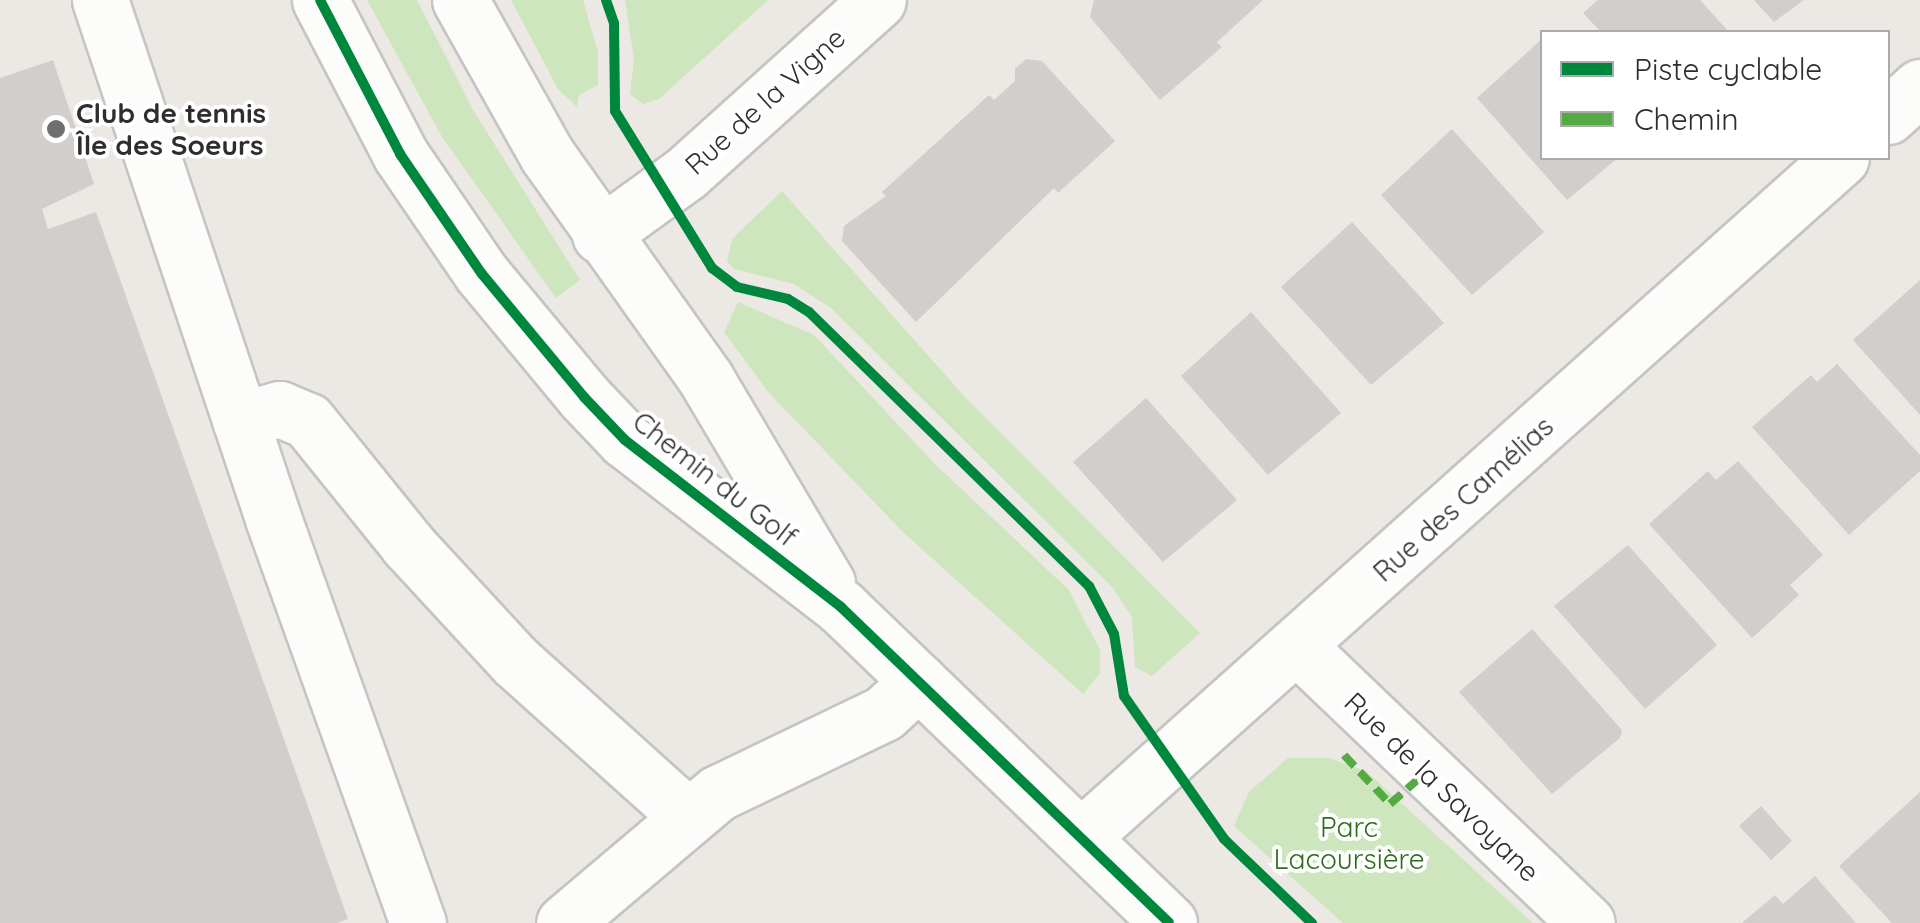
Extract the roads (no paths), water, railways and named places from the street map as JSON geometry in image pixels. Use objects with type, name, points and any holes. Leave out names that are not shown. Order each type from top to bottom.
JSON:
[{"type":"street","points":[[100,0],[240,420],[418,923]]},
{"type":"street","name":"Chemin du Golf","points":[[320,0],[400,154],[530,335],[625,440],[841,607],[1169,923]]},
{"type":"street","name":"Chemin du Golf","points":[[460,0],[600,235],[706,378],[841,607]]},
{"type":"street","name":"Rue de la Vigne","points":[[600,235],[686,173],[878,0]]},
{"type":"street","points":[[1890,114],[1920,87]]},
{"type":"street","name":"Rue des Camélias","points":[[1081,837],[1299,648],[1840,160]]},
{"type":"street","points":[[240,420],[280,409],[308,422],[408,545],[515,660],[688,817]]},
{"type":"street","name":"Rue de la Savoyane","points":[[1299,648],[1586,923]]},
{"type":"street","points":[[564,923],[688,817],[760,770],[884,713],[918,682]]},
{"type":"place","name":"Club de tennis Île des Soeurs","points":[[56,129]]},
{"type":"park label","name":"Parc Lacoursière","points":[[1349,843]]}]
